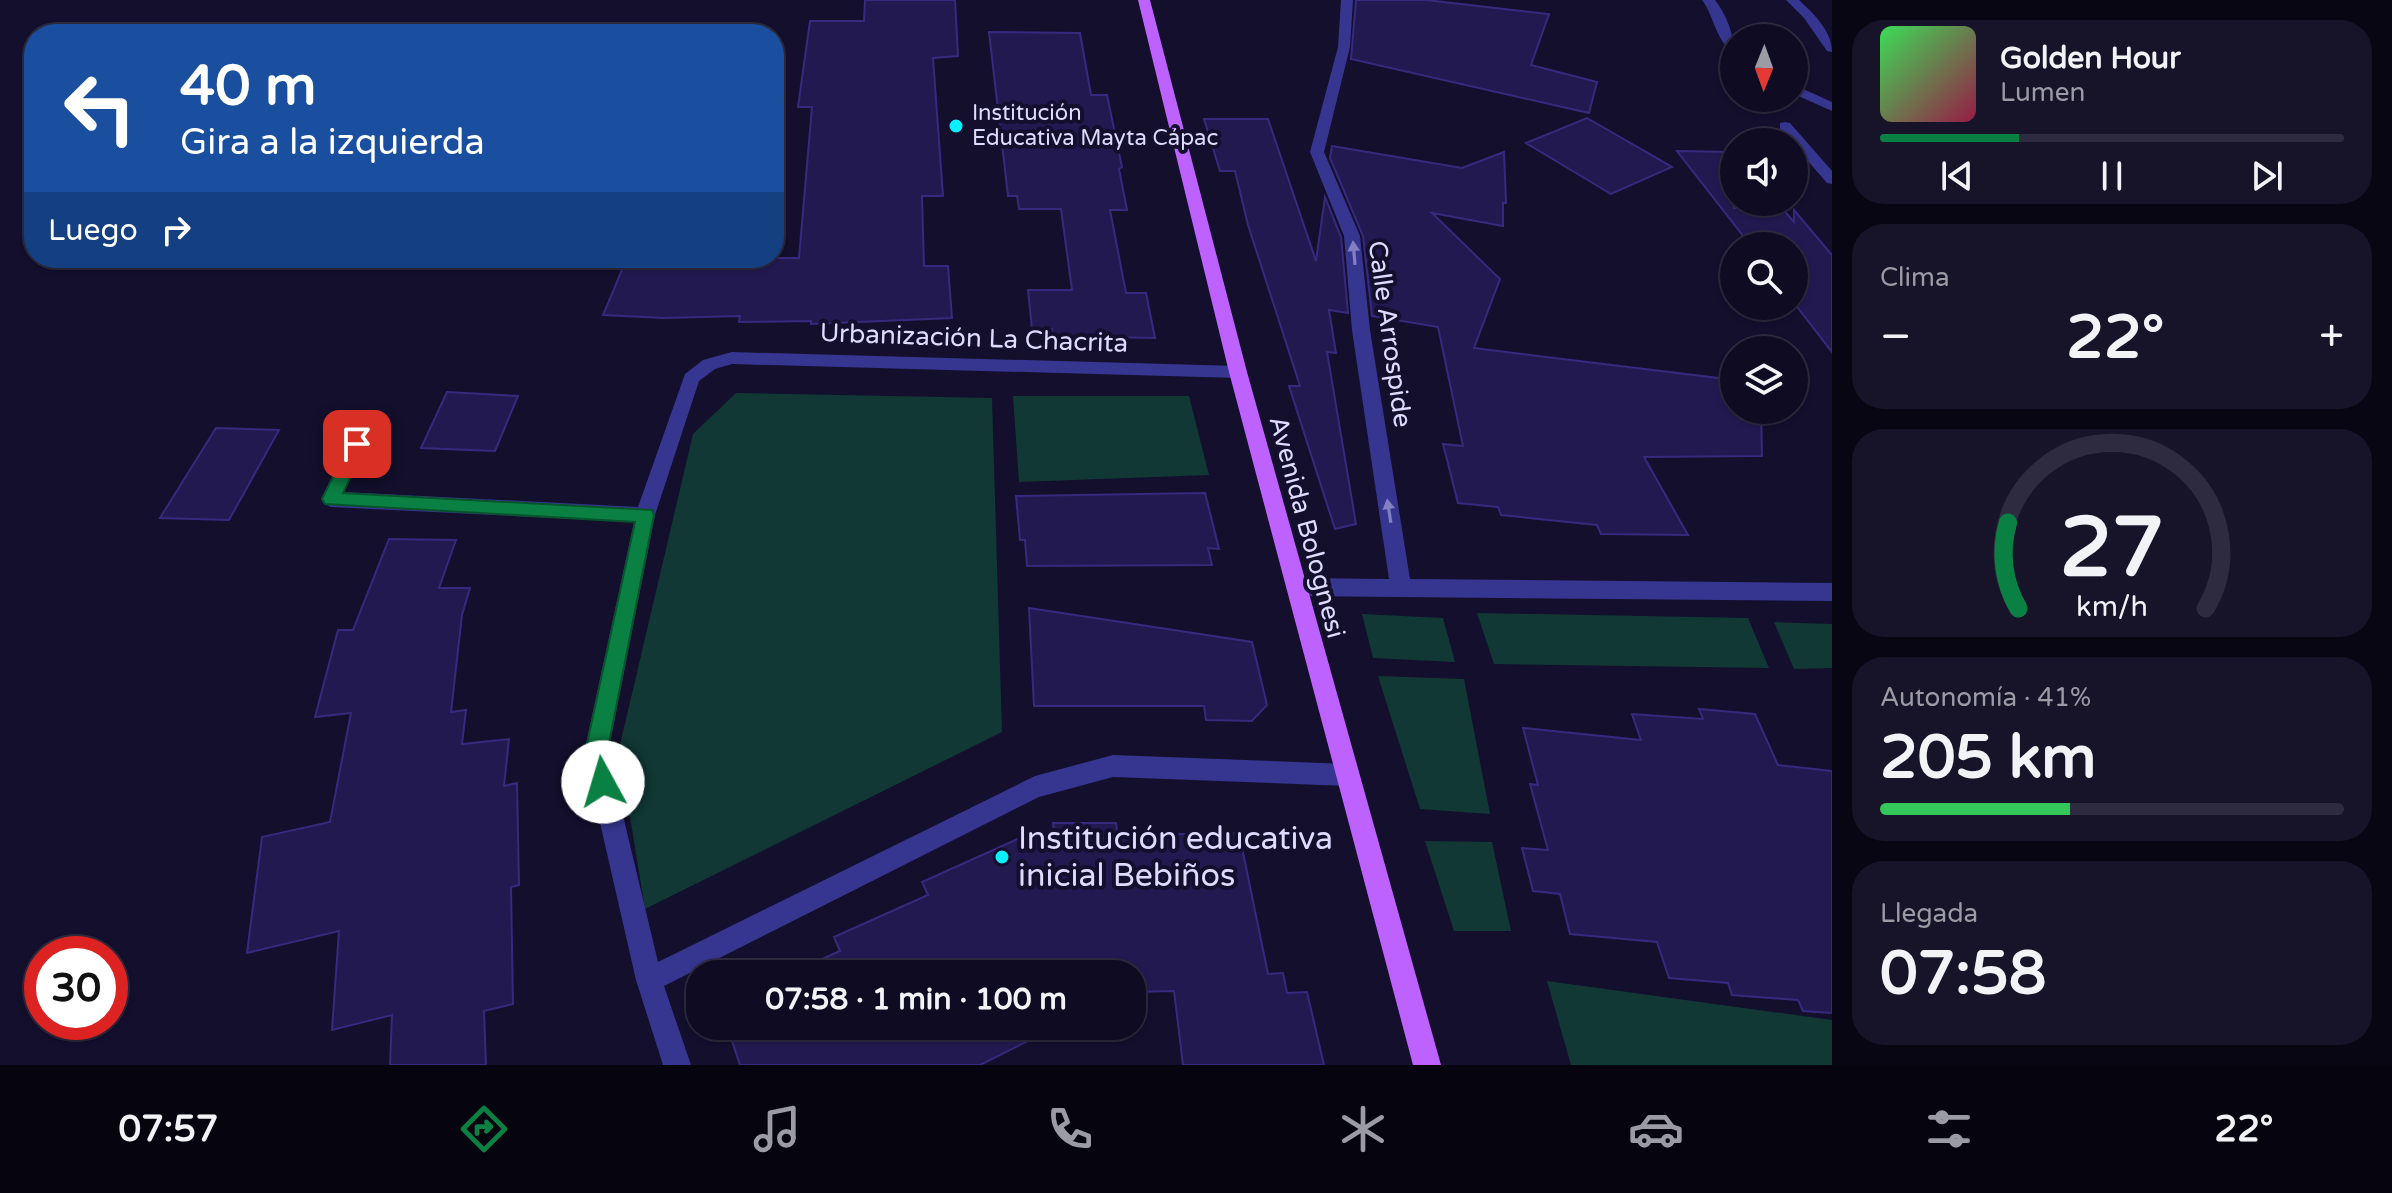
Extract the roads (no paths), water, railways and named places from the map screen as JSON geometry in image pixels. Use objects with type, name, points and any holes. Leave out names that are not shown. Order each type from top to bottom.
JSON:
[{"type":"main road","name":"Avenida Bolognesi","points":[[1144,0],[1238,372],[1427,1065]]},
{"type":"street","name":"Calle Arrospide","points":[[1347,0],[1344,47],[1317,152],[1352,236],[1361,330],[1401,588]]},
{"type":"street","points":[[1708,0],[1717,8],[1722,24]]},
{"type":"street","points":[[1792,0],[1808,15],[1832,48]]},
{"type":"street","points":[[1808,96],[1832,107]]},
{"type":"street","points":[[1785,126],[1832,180]]},
{"type":"street","name":"Urbanización La Chacrita","points":[[645,515],[691,378],[709,364],[732,358],[1238,372]]},
{"type":"street","points":[[357,444],[331,499],[645,515],[596,753],[649,980],[677,1065]]},
{"type":"street","points":[[1296,587],[1832,592]]},
{"type":"street","points":[[649,980],[1035,787],[1113,766],[1347,775]]},
{"type":"place","name":"Institución Educativa Mayta Cápac","points":[[956,126]]},
{"type":"place","name":"Institución educativa inicial Bebiños","points":[[1002,857]]}]
